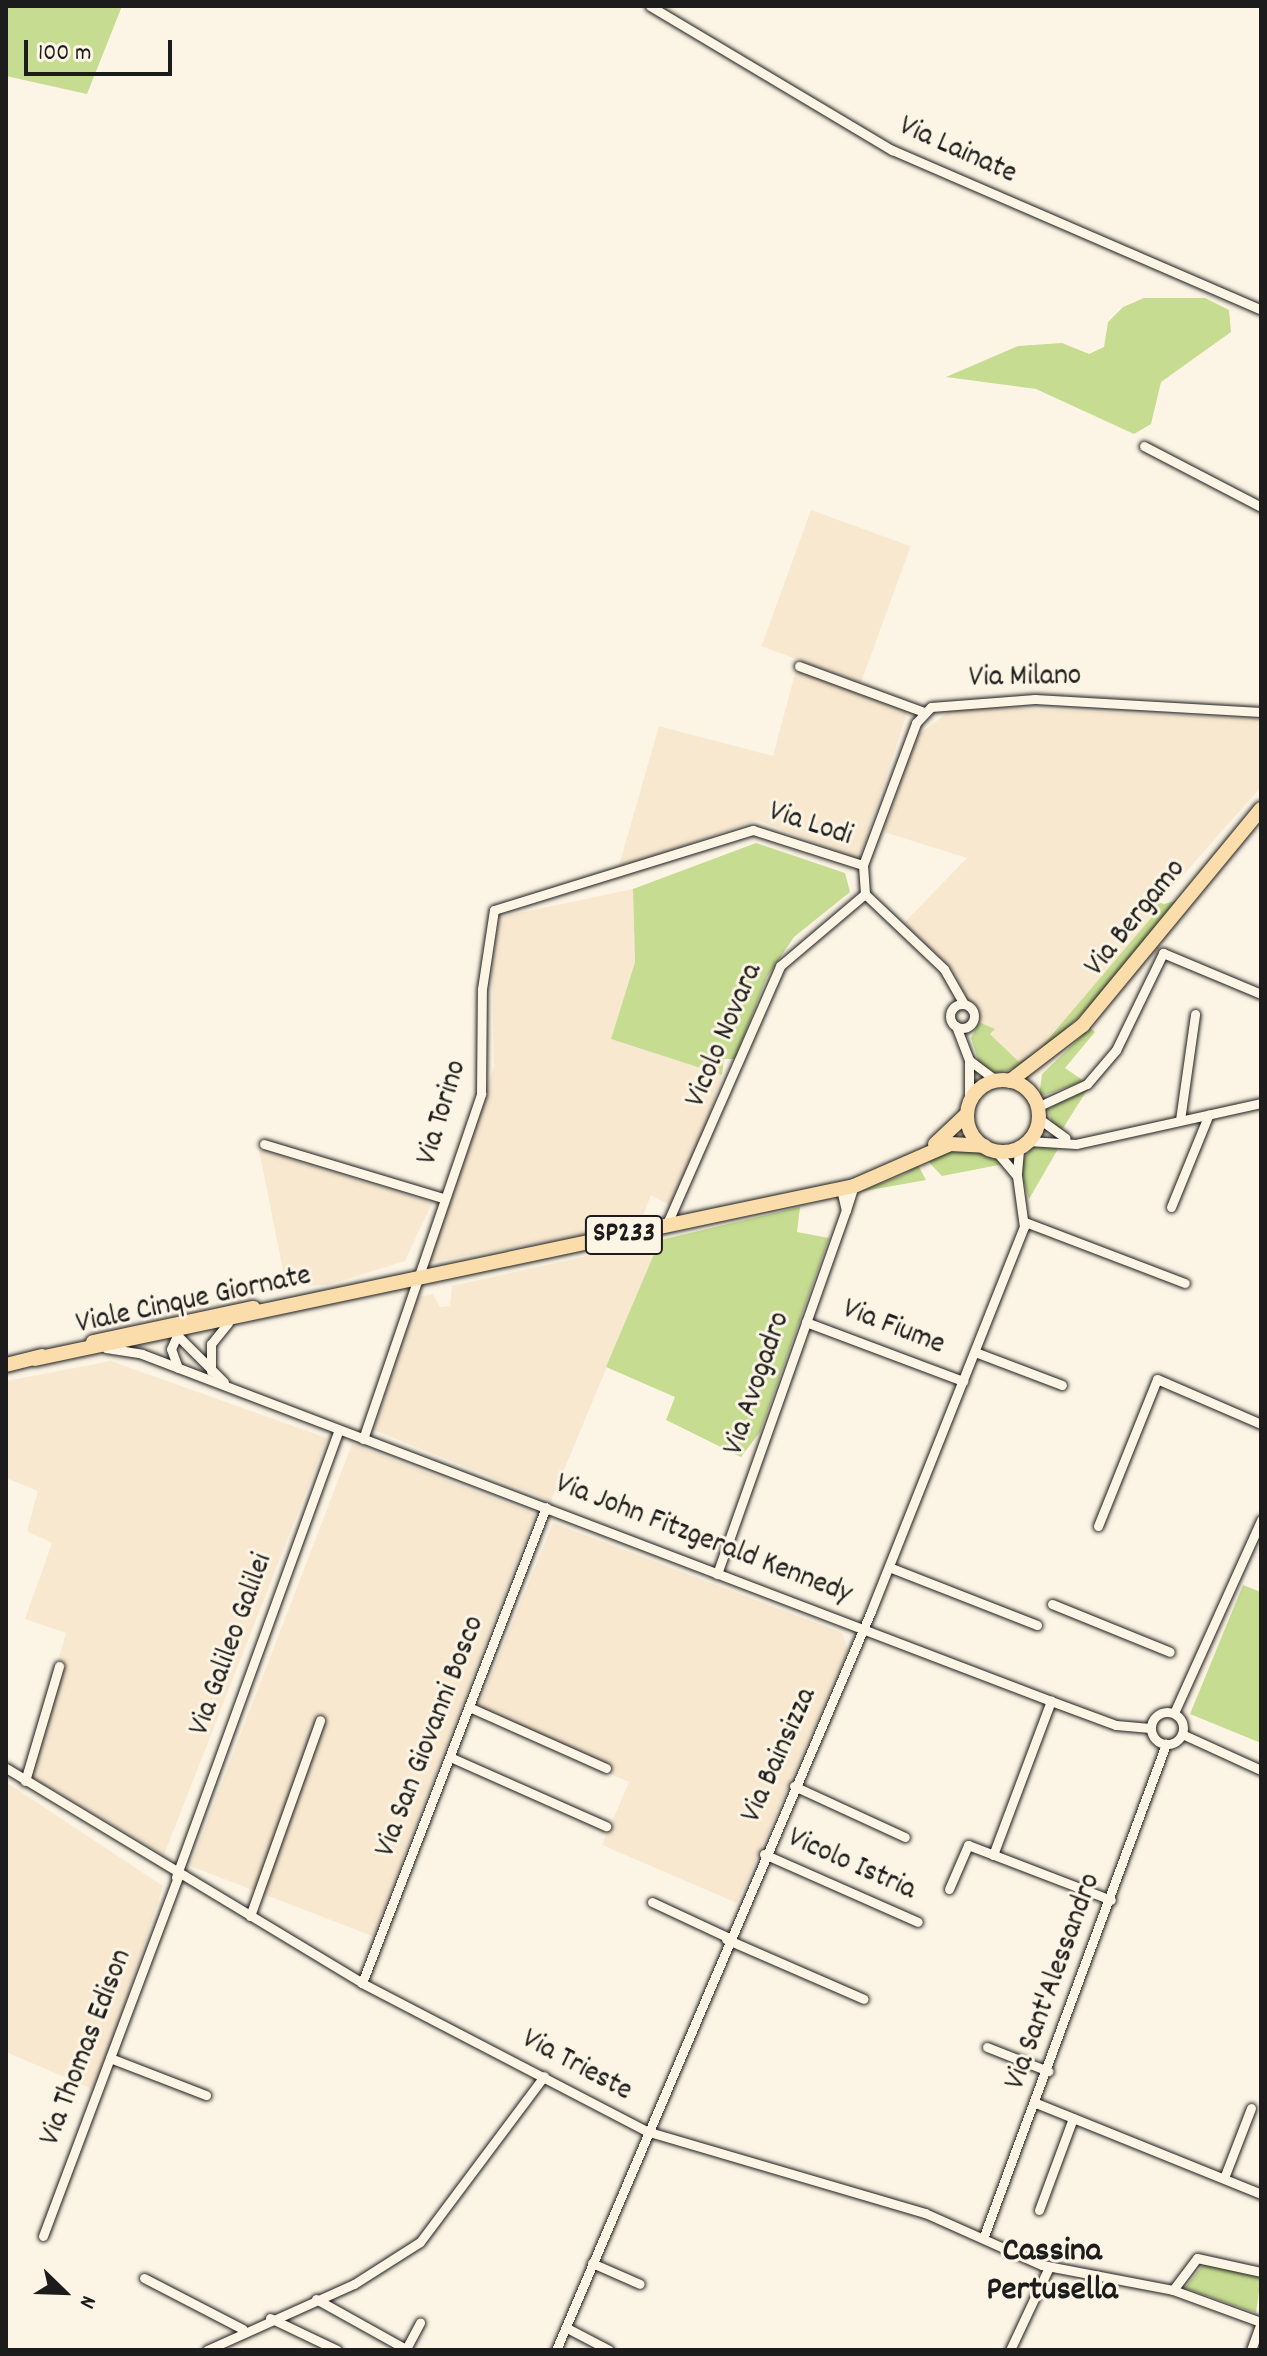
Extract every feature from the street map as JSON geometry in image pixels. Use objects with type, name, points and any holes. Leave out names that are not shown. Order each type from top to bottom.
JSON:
[{"type":"main road","name":"Via Bergamo","points":[[1037,1109],[1035,1077],[1048,1057],[1261,809]]},
{"type":"main road","name":"Via Bergamo","points":[[1003,1081],[1048,1057]]},
{"type":"main road","points":[[1003,1081],[1037,1109]]},
{"type":"main road","name":"SP233","points":[[968,1108],[1003,1081]]},
{"type":"main road","name":"Viale Cinque Giornate","points":[[883,1175],[948,1136],[968,1108]]},
{"type":"main road","points":[[968,1108],[990,1149]]},
{"type":"main road","name":"SP233","points":[[990,1149],[1024,1144],[1037,1109]]},
{"type":"main road","name":"Viale Cinque Giornate","points":[[109,1343],[228,1323],[363,1290],[848,1188],[950,1144],[990,1149]]},
{"type":"main road","name":"Viale Cinque Giornate","points":[[6,1365],[276,1303],[363,1290]]},
{"type":"street","name":"Via Lainate","points":[[650,6],[878,143],[1261,310]]},
{"type":"street","points":[[1144,446],[1261,507]]},
{"type":"street","name":"Via Milano","points":[[799,666],[924,712],[1035,699],[1261,712]]},
{"type":"street","name":"Via Lodi","points":[[494,910],[753,830],[863,865],[924,712]]},
{"type":"street","points":[[863,865],[865,894],[944,969],[951,988],[974,1013],[965,1046]]},
{"type":"street","name":"Vicolo Novara","points":[[666,1226],[780,966],[865,894]]},
{"type":"street","name":"Via Torino","points":[[363,1439],[481,1094],[482,989],[494,910]]},
{"type":"street","points":[[1089,1139],[1063,1138],[1037,1109],[1087,1084],[1116,1050],[1163,953],[1261,994]]},
{"type":"street","points":[[951,988],[951,1014],[969,1060],[968,1108]]},
{"type":"street","points":[[951,1014],[964,1004]]},
{"type":"street","points":[[1180,1120],[1195,1014]]},
{"type":"street","points":[[956,1026],[971,1024]]},
{"type":"street","points":[[969,1060],[1003,1081]]},
{"type":"street","points":[[1185,1283],[1025,1222],[1017,1176],[1024,1144],[1089,1139],[1261,1103]]},
{"type":"street","points":[[1171,1207],[1209,1114]]},
{"type":"street","points":[[264,1144],[443,1198]]},
{"type":"street","points":[[990,1149],[1017,1176]]},
{"type":"street","name":"Via Avogadro","points":[[717,1574],[846,1210],[848,1188]]},
{"type":"street","name":"Via Bainsizza","points":[[556,2350],[727,1938],[889,1567],[1025,1222]]},
{"type":"street","points":[[178,1368],[171,1349],[178,1333],[276,1303]]},
{"type":"street","name":"Via Fiume","points":[[806,1322],[963,1381]]},
{"type":"street","points":[[211,1371],[211,1344],[228,1323]]},
{"type":"street","name":"Via John Fitzgerald Kennedy","points":[[178,1333],[211,1371],[240,1393]]},
{"type":"street","name":"Via John Fitzgerald Kennedy","points":[[109,1343],[864,1627],[1051,1701],[1116,1725],[1150,1728]]},
{"type":"street","points":[[975,1352],[1062,1385]]},
{"type":"street","points":[[1098,1526],[1157,1379],[1261,1424]]},
{"type":"street","name":"Via Galileo Galilei","points":[[177,1877],[339,1430]]},
{"type":"street","name":"Via San Giovanni Bosco","points":[[362,1983],[546,1507]]},
{"type":"street","points":[[1261,1520],[1174,1713],[1182,1734],[1261,1770]]},
{"type":"street","points":[[889,1567],[1037,1625]]},
{"type":"street","points":[[1052,1604],[1170,1652]]},
{"type":"street","points":[[25,1781],[59,1666]]},
{"type":"street","points":[[993,1855],[1051,1701]]},
{"type":"street","points":[[469,1707],[606,1768]]},
{"type":"street","points":[[1174,1713],[1157,1715],[1150,1728],[1166,1744],[1182,1734]]},
{"type":"street","points":[[250,1916],[320,1720]]},
{"type":"street","name":"Via Sant'Alessandro","points":[[984,2236],[1048,2071],[1166,1744]]},
{"type":"street","points":[[450,1757],[606,1826]]},
{"type":"street","name":"Via Trieste","points":[[6,1768],[177,1877],[250,1916],[362,1983],[646,2131],[984,2236],[1049,2267],[1173,2290],[1261,2322]]},
{"type":"street","points":[[794,1786],[905,1837]]},
{"type":"street","points":[[949,1889],[968,1845],[1111,1900]]},
{"type":"street","name":"Vicolo Istria","points":[[764,1854],[918,1922]]},
{"type":"street","name":"Via Thomas Edison","points":[[43,2236],[177,1877]]},
{"type":"street","points":[[652,1902],[864,1999]]},
{"type":"street","points":[[987,2047],[1048,2071]]},
{"type":"street","points":[[110,2058],[206,2095]]},
{"type":"street","points":[[207,2350],[243,2329],[391,2265],[420,2242],[544,2076]]},
{"type":"street","points":[[1036,2103],[1261,2194]]},
{"type":"street","points":[[1224,2178],[1251,2108]]},
{"type":"street","points":[[1039,2210],[1073,2118]]},
{"type":"street","points":[[1173,2290],[1197,2258],[1211,2255],[1261,2272]]},
{"type":"street","points":[[592,2263],[640,2284]]},
{"type":"street","points":[[1010,2350],[1049,2267]]},
{"type":"street","points":[[144,2278],[243,2329]]},
{"type":"street","points":[[316,2299],[406,2349],[420,2323]]},
{"type":"street","points":[[270,2318],[337,2350]]},
{"type":"street","points":[[1251,2350],[1261,2322]]},
{"type":"street","points":[[567,2328],[609,2350]]},
{"type":"shaded area","points":[[811,510],[911,546],[861,683],[761,646]]},
{"type":"shaded area","points":[[796,670],[908,710],[859,860],[757,820],[618,869],[659,726],[773,756]]},
{"type":"shaded area","points":[[956,706],[1261,719],[1261,787],[1169,891],[1147,888],[1142,896],[1151,918],[1038,1051],[1020,1063],[990,1034],[994,1029],[979,1022],[953,970],[904,923],[967,858],[884,832],[917,736]]},
{"type":"shaded area","points":[[633,889],[635,962],[611,1039],[722,1075],[700,1147],[671,1206],[651,1195],[639,1226],[424,1263],[494,1067],[492,967],[500,917]]},
{"type":"shaded area","points":[[259,1150],[432,1203],[405,1261],[328,1285],[286,1286]]},
{"type":"shaded area","points":[[660,1240],[551,1501],[374,1430],[418,1297],[433,1294],[440,1307],[450,1306],[452,1286]]},
{"type":"shaded area","points":[[111,1361],[327,1438],[164,1855],[25,1773],[66,1633],[25,1619],[52,1543],[27,1531],[38,1491],[6,1478],[6,1381]]},
{"type":"shaded area","points":[[352,1444],[535,1514],[373,1936],[190,1866]]},
{"type":"shaded area","points":[[553,1523],[842,1633],[848,1650],[737,1903],[602,1845],[629,1782],[475,1715]]},
{"type":"shaded area","points":[[6,1782],[163,1886],[97,2091],[6,2052]]},
{"type":"green space","points":[[6,6],[122,6],[87,94],[6,76]]},
{"type":"green space","points":[[1144,298],[1205,298],[1229,310],[1231,332],[1161,382],[1151,424],[1134,434],[1036,389],[946,377],[1018,346],[1062,343],[1089,354],[1104,347],[1108,322],[1123,307]]},
{"type":"green space","points":[[756,843],[845,873],[850,892],[794,937],[767,977],[735,1059],[724,1059],[722,1075],[611,1039],[635,962],[633,889]]},
{"type":"green space","points":[[1141,896],[1164,904],[1179,900],[1101,996],[1042,1051],[1017,1068],[995,1073],[979,1063],[971,1038],[979,1022],[995,1029],[990,1034],[1019,1062],[1038,1051],[1151,918]]},
{"type":"green space","points":[[1090,1028],[1095,1032],[1065,1068],[1084,1081],[1039,1097],[1042,1074]]},
{"type":"green space","points":[[1089,1087],[1060,1133],[1053,1128],[1048,1109]]},
{"type":"green space","points":[[1037,1142],[1058,1149],[1029,1199],[1019,1164]]},
{"type":"green space","points":[[951,1150],[978,1150],[1004,1164],[942,1176],[927,1160]]},
{"type":"green space","points":[[918,1165],[926,1180],[859,1192],[903,1175]]},
{"type":"green space","points":[[800,1207],[797,1232],[829,1238],[760,1432],[741,1457],[666,1420],[675,1397],[606,1367],[660,1240]]},
{"type":"green space","points":[[1243,1585],[1261,1592],[1261,1743],[1190,1714]]},
{"type":"green space","points":[[1217,2261],[1261,2277],[1256,2313],[1185,2288],[1202,2266]]},
{"type":"district","name":"Cassina Pertusella","points":[[1052,2272]]}]
